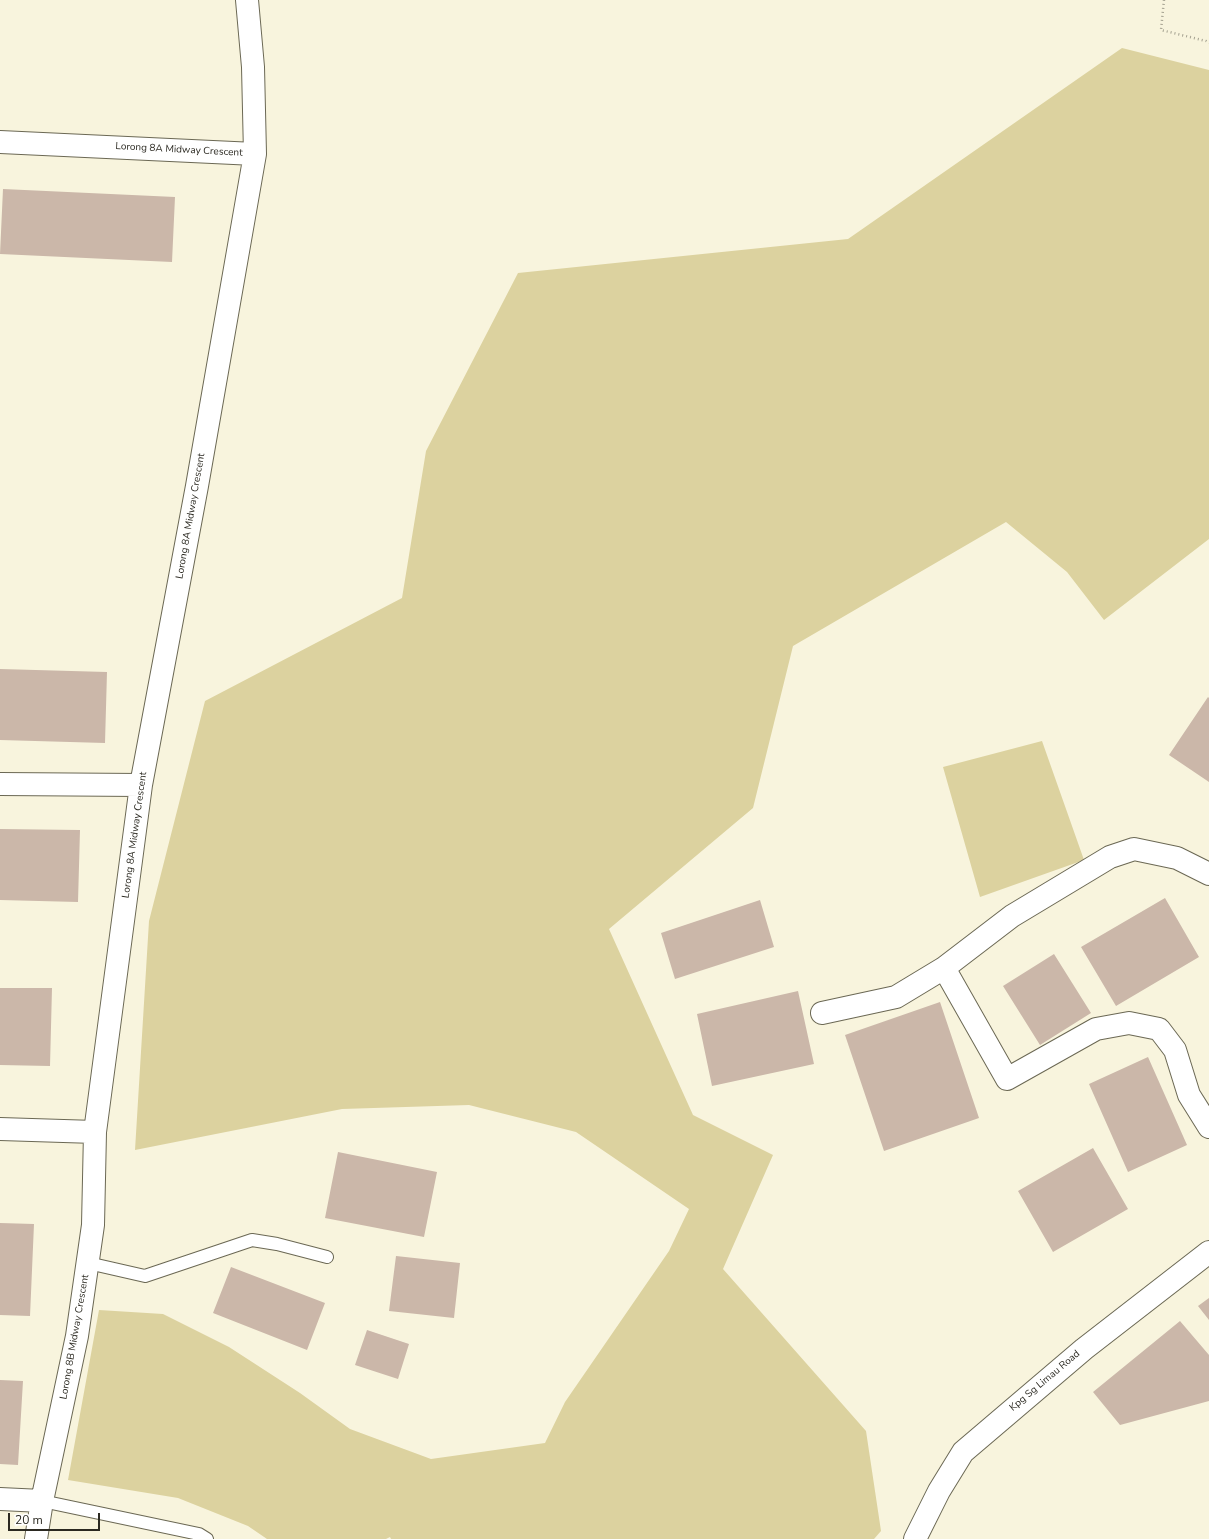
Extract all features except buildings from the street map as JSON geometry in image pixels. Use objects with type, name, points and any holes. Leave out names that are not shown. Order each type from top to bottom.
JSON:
[{"type":"street","points":[[247,0],[253,67],[255,154]]},
{"type":"street","name":"Lorong 8A Midway Crescent","points":[[0,142],[255,154],[198,479],[141,785],[95,1132]]},
{"type":"street","points":[[0,784],[141,785]]},
{"type":"street","points":[[822,1013],[896,997],[944,968],[1012,916],[1110,857],[1134,849],[1177,858],[1209,874]]},
{"type":"street","points":[[944,968],[1007,1078],[1096,1029],[1129,1023],[1159,1029],[1175,1050],[1189,1095],[1209,1127]]},
{"type":"street","points":[[0,1129],[95,1132]]},
{"type":"street","name":"Lorong 8B Midway Crescent","points":[[36,1539],[42,1501],[77,1336],[94,1225],[95,1132]]},
{"type":"street","name":"Kpg Sg Limau Road","points":[[915,1539],[939,1491],[963,1452],[1084,1349],[1209,1252]]},
{"type":"street","points":[[0,1499],[42,1501]]},
{"type":"lane","points":[[88,1263],[145,1276],[252,1240],[277,1244],[327,1257]]},
{"type":"lane","points":[[42,1501],[199,1534],[207,1539]]},
{"type":"path","points":[[1164,0],[1161,30],[1209,43]]},
{"type":"shaded area","points":[[1122,48],[1209,70],[1209,539],[1104,620],[1067,572],[1006,522],[793,646],[753,808],[609,929],[693,1115],[773,1155],[723,1269],[866,1431],[881,1531],[874,1539],[391,1539],[390,1537],[386,1539],[267,1539],[248,1526],[178,1498],[68,1480],[99,1310],[163,1314],[229,1347],[300,1393],[350,1429],[431,1459],[545,1443],[565,1402],[669,1251],[689,1209],[576,1132],[469,1105],[342,1109],[135,1150],[149,921],[205,701],[402,598],[426,451],[518,273],[848,239]]},
{"type":"shaded area","points":[[1042,741],[1084,860],[980,897],[943,767]]}]
